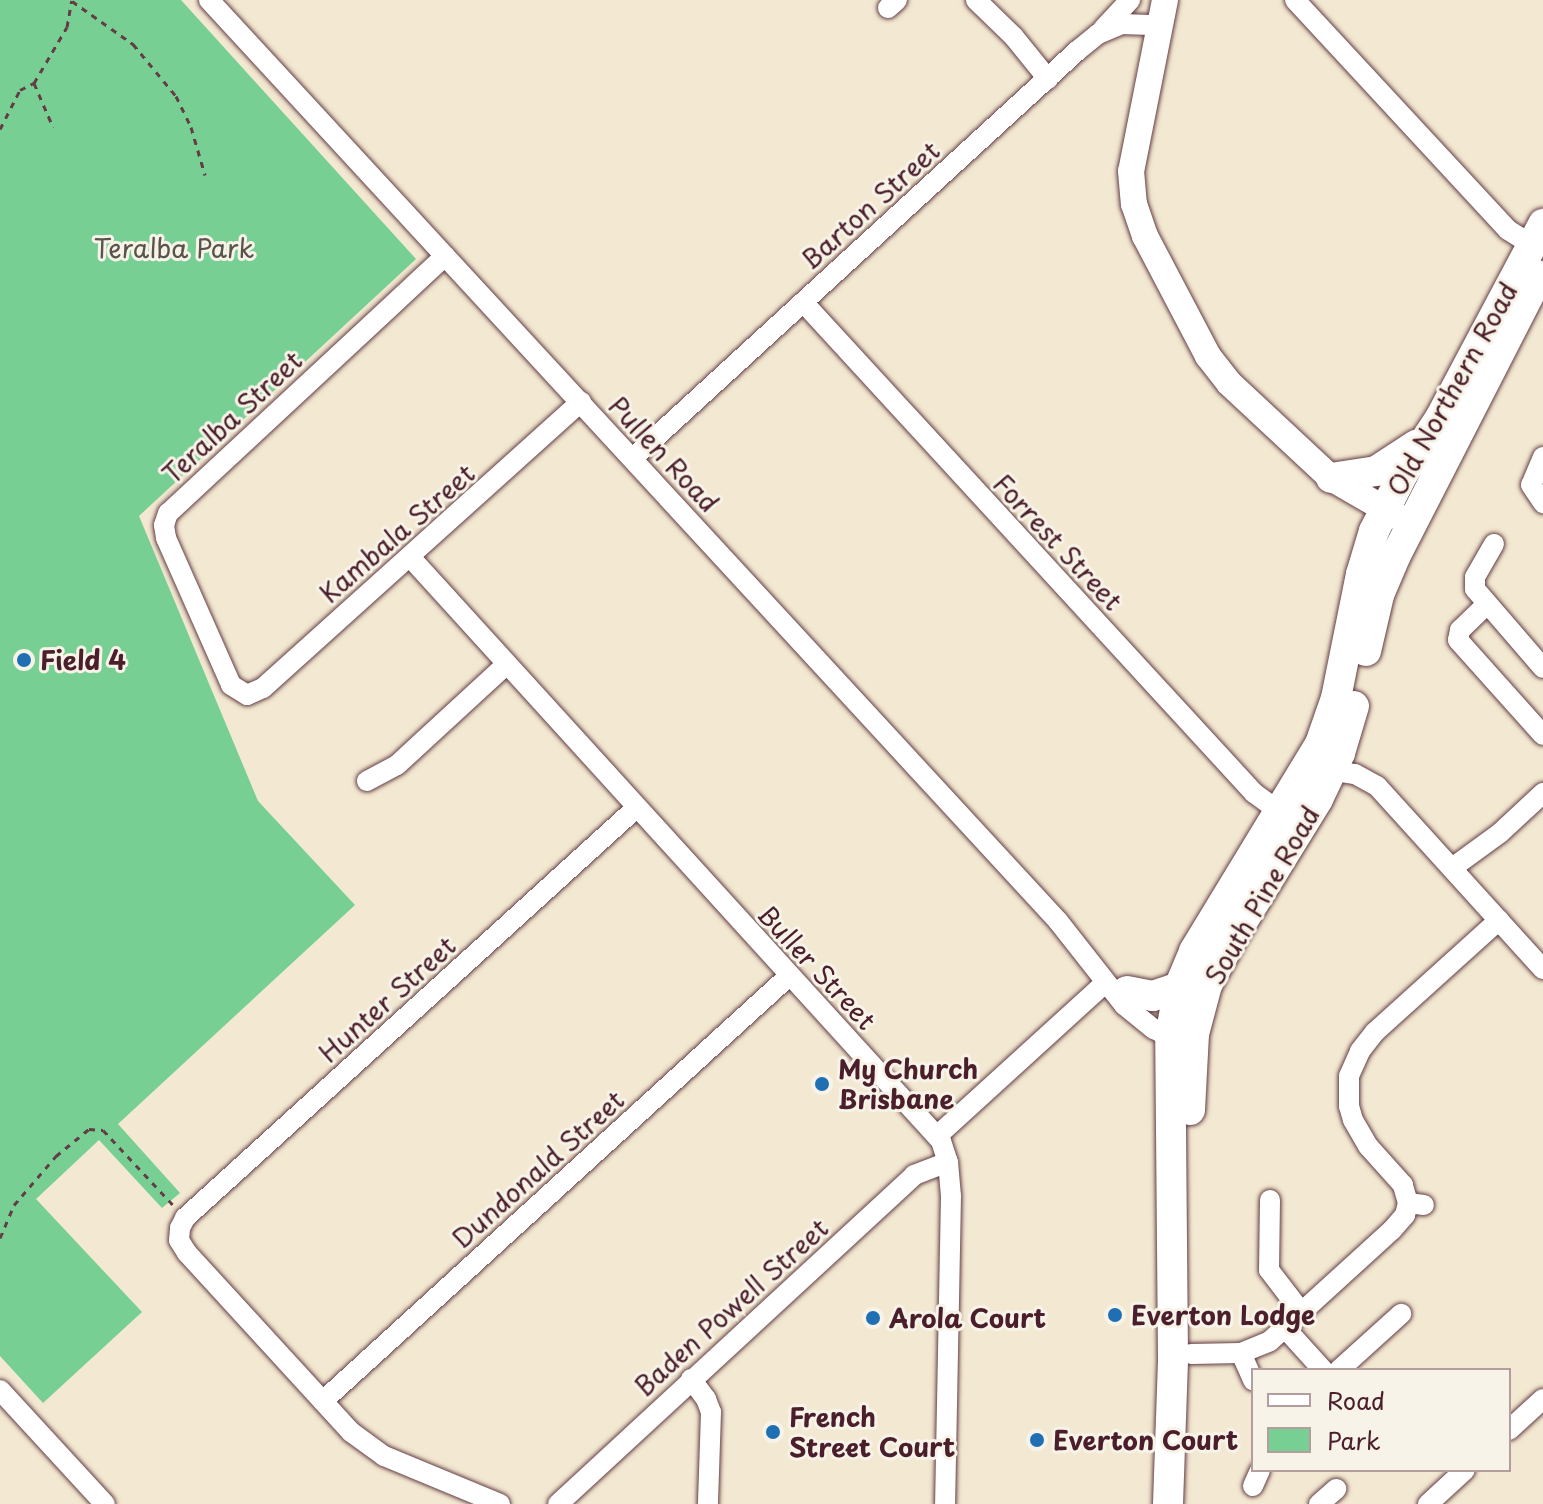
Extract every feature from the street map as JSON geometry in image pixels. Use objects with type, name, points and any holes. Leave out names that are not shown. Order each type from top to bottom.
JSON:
[{"type":"highway","name":"Old Northern Road","points":[[1383,511],[1539,245]]},
{"type":"highway","name":"Old Northern Road","points":[[1412,524],[1539,245]]},
{"type":"highway","points":[[1331,478],[1382,468],[1429,435]]},
{"type":"highway","name":"South Pine Road","points":[[1187,1504],[1191,1354],[1179,987],[1194,951],[1280,812],[1320,769],[1361,574],[1383,511]]},
{"type":"highway","name":"South Pine Road","points":[[1168,1504],[1182,1036],[1320,769],[1353,712],[1379,595],[1412,524]]},
{"type":"highway","points":[[1116,987],[1153,996],[1179,987]]},
{"type":"main road","points":[[1161,13],[1131,171],[1134,204],[1145,236],[1208,356],[1229,383],[1331,478],[1383,511],[1412,524]]},
{"type":"street","name":"Pullen Road","points":[[209,0],[1116,987],[1182,1036]]},
{"type":"street","points":[[976,0],[1009,32],[1048,79]]},
{"type":"street","points":[[1098,34],[1130,0]]},
{"type":"street","points":[[1295,0],[1508,230],[1539,245]]},
{"type":"street","name":"Barton Street","points":[[633,458],[1098,34],[1161,13]]},
{"type":"street","name":"Teralba Street","points":[[243,693],[231,685],[216,658],[166,538],[164,525],[168,513],[445,256]]},
{"type":"street","name":"Forrest Street","points":[[803,302],[1254,793],[1280,812]]},
{"type":"street","name":"Kambala Street","points":[[243,693],[253,694],[263,688],[581,402]]},
{"type":"street","points":[[1543,457],[1522,484],[1543,503]]},
{"type":"street","points":[[1494,544],[1474,581],[1477,593],[1543,668]]},
{"type":"street","name":"Buller Street","points":[[410,557],[937,1136],[948,1162],[951,1215],[945,1504]]},
{"type":"street","points":[[1486,605],[1460,630],[1458,640],[1543,735]]},
{"type":"street","points":[[367,781],[397,765],[507,664]]},
{"type":"street","points":[[1320,769],[1355,774],[1377,786],[1543,969]]},
{"type":"street","points":[[1452,868],[1500,833],[1543,793]]},
{"type":"street","name":"Hunter Street","points":[[182,1226],[636,808]]},
{"type":"street","points":[[1191,1354],[1241,1353],[1263,1345],[1302,1313],[1416,1204],[1368,1146],[1353,1120],[1349,1106],[1349,1076],[1360,1051],[1375,1032],[1499,920]]},
{"type":"street","name":"Dundonald Street","points":[[323,1401],[789,976]]},
{"type":"street","points":[[937,1136],[1116,987]]},
{"type":"street","name":"Baden Powell Street","points":[[558,1504],[914,1175],[948,1162]]},
{"type":"street","points":[[1270,1200],[1269,1270],[1302,1313]]},
{"type":"street","points":[[182,1226],[187,1253],[351,1432],[384,1456],[500,1504]]},
{"type":"street","points":[[1341,1368],[1401,1314]]},
{"type":"street","points":[[1285,1328],[1321,1368]]},
{"type":"street","points":[[1241,1353],[1251,1376]]},
{"type":"street","points":[[691,1379],[706,1399],[711,1412],[708,1504]]},
{"type":"street","points":[[0,1390],[105,1504]]},
{"type":"street","points":[[1511,1428],[1543,1399]]},
{"type":"street","points":[[1428,1504],[1463,1472]]},
{"type":"street","points":[[1319,1504],[1336,1489]]},
{"type":"path","points":[[0,129],[20,90],[34,83],[67,27],[72,1],[133,44],[176,96],[191,127],[205,175]]},
{"type":"path","points":[[34,83],[53,127]]},
{"type":"path","points":[[0,1238],[14,1205],[56,1156],[89,1129],[103,1130],[182,1226]]},
{"type":"green space","name":"Teralba Park","points":[[0,0],[181,0],[416,259],[139,516],[258,801],[355,905],[118,1124],[180,1193],[162,1208],[99,1140],[36,1199],[142,1312],[43,1403],[0,1356]]},
{"type":"place","name":"Field 4","points":[[24,660]]},
{"type":"place","name":"My Church Brisbane","points":[[822,1084]]},
{"type":"place","name":"Everton Lodge","points":[[1115,1315]]},
{"type":"place","name":"Arola Court","points":[[873,1318]]},
{"type":"place","name":"French Street Court","points":[[773,1432]]},
{"type":"place","name":"Everton Court","points":[[1037,1440]]}]
